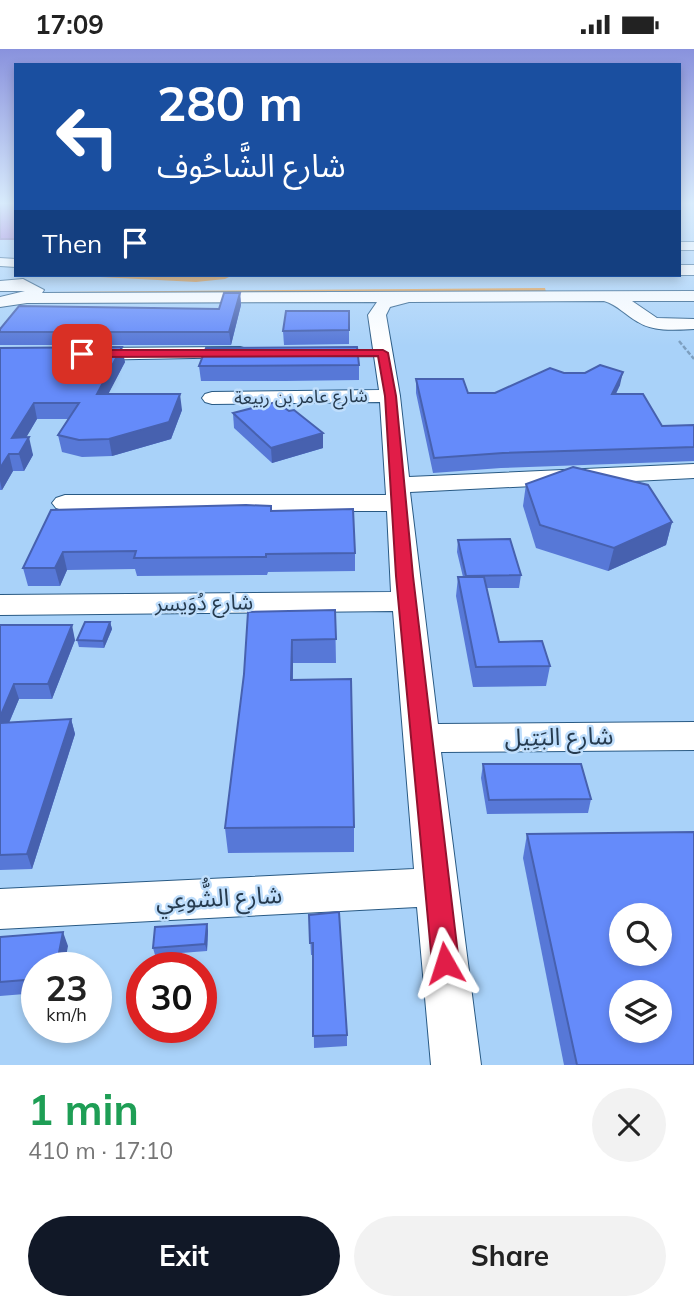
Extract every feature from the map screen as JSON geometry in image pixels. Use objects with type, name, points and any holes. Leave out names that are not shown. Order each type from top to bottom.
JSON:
[{"type":"street","points":[[0,262],[14,275]]},
{"type":"street","points":[[0,308],[24,284]]},
{"type":"street","points":[[0,286],[24,284],[694,296]]},
{"type":"street","points":[[0,302],[24,284],[408,297],[512,292],[564,284],[694,285]]},
{"type":"street","points":[[600,295],[629,304],[641,317],[664,325],[694,324]]},
{"type":"street","points":[[629,304],[652,295]]},
{"type":"street","points":[[337,296],[364,305],[377,315]]},
{"type":"street","points":[[408,297],[384,304],[377,315],[376,353],[390,396],[407,601],[456,1065]]},
{"type":"street","points":[[68,354],[260,353]]},
{"type":"street","name":"شارع عامر بن ربيعة","points":[[212,398],[390,396]]},
{"type":"street","points":[[65,503],[397,494],[694,471]]},
{"type":"street","name":"شارع دُوَيسر","points":[[0,605],[407,601]]},
{"type":"street","name":"شارع البَتِيل","points":[[423,738],[694,736]]},
{"type":"street","name":"شارع الشُّوعِي","points":[[0,909],[438,887]]},
{"type":"shaded area","points":[[100,277],[229,277],[196,282]]},
{"type":"shaded area","points":[[545,288],[546,292],[47,297],[50,292]]},
{"type":"building","points":[[224,293],[240,293],[229,332],[0,332],[19,306],[219,309]]},
{"type":"building","points":[[286,311],[349,311],[349,330],[283,331]]},
{"type":"building","points":[[122,347],[97,394],[180,394],[169,422],[109,439],[79,440],[58,435],[79,403],[34,403],[12,438],[29,437],[19,454],[9,454],[0,468],[0,348]]},
{"type":"building","points":[[357,347],[359,365],[199,366],[206,348]]},
{"type":"building","points":[[600,365],[623,372],[612,394],[643,394],[662,426],[694,425],[694,447],[434,458],[416,379],[463,379],[468,393],[495,393],[550,368],[564,373],[585,373]]},
{"type":"building","points":[[276,402],[289,411],[294,410],[323,433],[271,448],[233,413]]},
{"type":"building","points":[[573,467],[648,485],[672,522],[614,548],[540,525],[526,484]]},
{"type":"building","points":[[271,506],[271,511],[353,509],[355,553],[134,558],[136,551],[63,552],[55,568],[23,568],[51,510]]},
{"type":"building","points":[[510,539],[521,575],[466,576],[458,540]]},
{"type":"building","points":[[458,577],[484,577],[499,642],[542,641],[550,666],[476,667]]},
{"type":"building","points":[[335,610],[336,639],[292,640],[291,680],[351,679],[354,827],[225,828],[244,674],[248,612]]},
{"type":"building","points":[[85,622],[110,622],[103,641],[77,640]]},
{"type":"building","points":[[0,625],[72,625],[48,684],[14,684],[0,717]]},
{"type":"building","points":[[71,719],[27,854],[0,855],[0,723]]},
{"type":"building","points":[[483,764],[581,764],[591,799],[489,800]]},
{"type":"building","points":[[694,832],[694,1065],[577,1065],[527,834]]},
{"type":"building","points":[[339,912],[347,1035],[313,1036],[313,943],[310,943],[309,915]]},
{"type":"building","points":[[207,924],[205,944],[153,948],[155,927]]},
{"type":"building","points":[[63,932],[59,952],[21,952],[21,980],[0,982],[0,937]]},
{"type":"route","points":[[82,354],[383,353],[390,396],[396,485],[445,963]]}]
